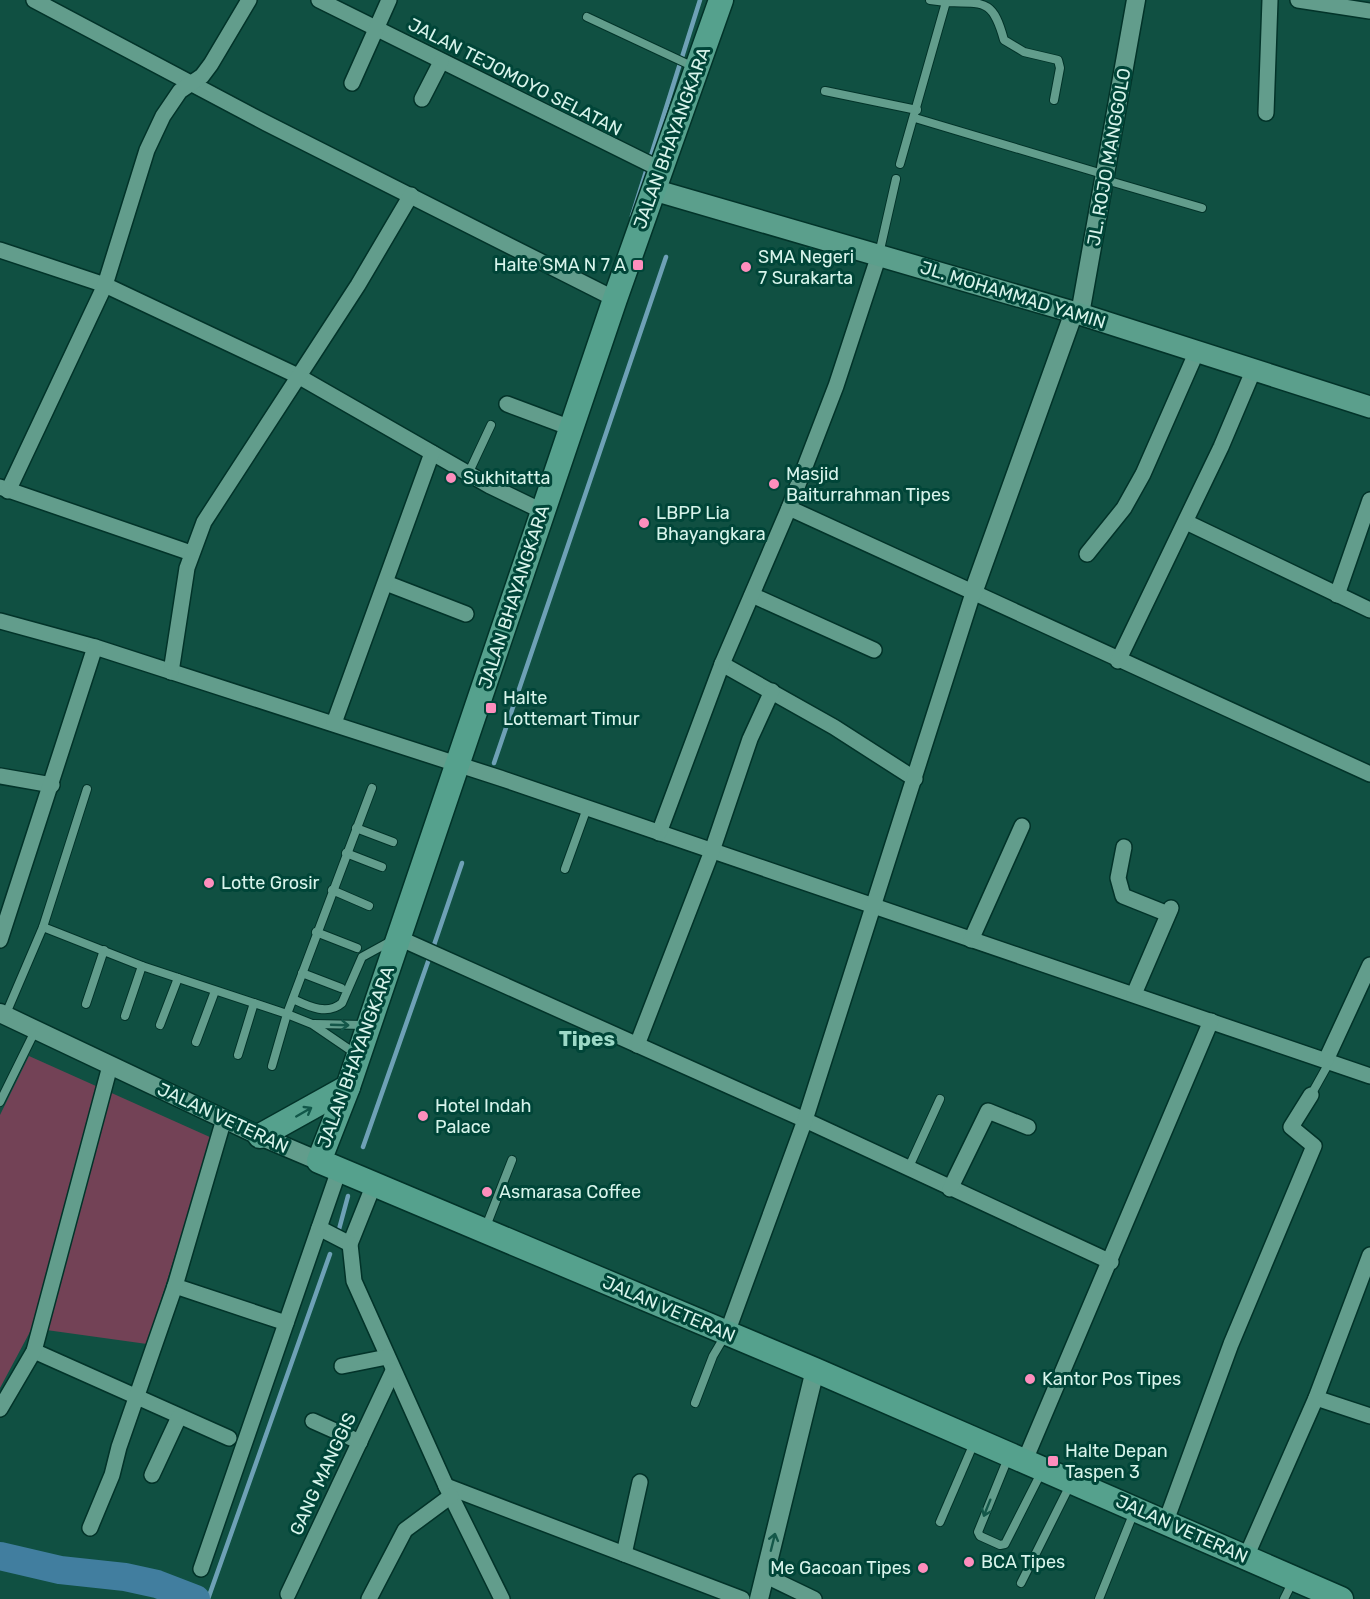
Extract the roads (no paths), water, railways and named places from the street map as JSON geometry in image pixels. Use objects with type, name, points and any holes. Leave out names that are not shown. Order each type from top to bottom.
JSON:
[{"type":"main road","name":"JALAN BHAYANGKARA","points":[[329,1165],[358,1055],[402,939],[542,511],[615,299],[652,172],[721,0]]},
{"type":"main road","name":"JL. MOHAMMAD YAMIN","points":[[652,172],[879,255],[1077,313],[1370,407]]},
{"type":"main road","points":[[260,1136],[348,1087]]},
{"type":"main road","name":"JALAN VETERAN","points":[[329,1165],[976,1439],[1341,1599]]},
{"type":"street","points":[[34,0],[191,83],[615,299]]},
{"type":"street","points":[[191,553],[4,489],[105,285],[147,150],[170,101],[211,64],[249,0]]},
{"type":"street","name":"JALAN TEJOMOYO SELATAN","points":[[319,0],[652,172]]},
{"type":"street","points":[[352,83],[389,0]]},
{"type":"street","name":"JL. ROJO MANGGOLO","points":[[973,593],[1077,313],[1106,177],[1136,0]]},
{"type":"street","points":[[1266,113],[1270,0]]},
{"type":"street","points":[[1298,0],[1370,11]]},
{"type":"street","points":[[422,99],[441,62]]},
{"type":"street","points":[[171,672],[191,553],[204,522],[358,285],[411,195]]},
{"type":"street","points":[[0,250],[105,285],[298,376],[490,486],[542,511]]},
{"type":"street","points":[[658,832],[722,664],[789,508],[836,386],[879,255]]},
{"type":"street","points":[[1087,554],[1124,508],[1143,474],[1197,351]]},
{"type":"street","points":[[1118,661],[1186,522],[1254,369]]},
{"type":"street","points":[[507,404],[571,428]]},
{"type":"street","points":[[334,723],[432,453]]},
{"type":"street","points":[[1337,595],[1370,500]]},
{"type":"street","points":[[789,508],[1118,661],[1370,774]]},
{"type":"street","points":[[1186,522],[1370,610]]},
{"type":"street","points":[[386,583],[466,614]]},
{"type":"street","points":[[727,1333],[805,1120],[973,593]]},
{"type":"street","points":[[752,595],[874,650]]},
{"type":"street","points":[[0,621],[95,648],[458,764],[1370,1076]]},
{"type":"street","points":[[0,940],[6,905],[52,785],[95,648]]},
{"type":"street","points":[[722,664],[834,727],[915,779]]},
{"type":"street","points":[[637,1045],[712,851],[750,739],[772,691]]},
{"type":"street","points":[[0,776],[52,785]]},
{"type":"street","points":[[971,940],[1022,826]]},
{"type":"street","points":[[1124,847],[1118,878],[1124,896],[1169,911],[1134,994]]},
{"type":"street","points":[[402,939],[805,1120],[1111,1262]]},
{"type":"street","points":[[1328,1061],[1370,965]]},
{"type":"street","name":"JALAN VETERAN","points":[[3,1014],[260,1136],[329,1165]]},
{"type":"street","points":[[1026,1461],[1211,1021]]},
{"type":"street","points":[[0,1409],[34,1352],[110,1066]]},
{"type":"street","points":[[1166,1521],[1231,1344],[1314,1146],[1291,1127],[1311,1095]]},
{"type":"street","points":[[950,1189],[988,1111],[1028,1127]]},
{"type":"street","points":[[90,1528],[112,1475],[119,1447],[138,1398],[175,1286],[224,1119]]},
{"type":"street","points":[[201,1569],[319,1228],[329,1165]]},
{"type":"street","points":[[374,1184],[350,1244],[354,1281],[449,1491],[502,1599]]},
{"type":"street","points":[[319,1228],[350,1244]]},
{"type":"street","points":[[1246,1557],[1316,1398],[1370,1255]]},
{"type":"street","points":[[175,1286],[286,1323]]},
{"type":"street","points":[[34,1352],[229,1438]]},
{"type":"street","points":[[342,1366],[390,1364]]},
{"type":"street","name":"GANG MANGGIS","points":[[288,1594],[360,1442],[390,1364]]},
{"type":"street","points":[[759,1599],[815,1370]]},
{"type":"street","points":[[1316,1398],[1370,1416]]},
{"type":"street","points":[[152,1475],[179,1417]]},
{"type":"street","points":[[313,1421],[360,1442]]},
{"type":"street","points":[[624,1554],[640,1482]]},
{"type":"street","points":[[449,1491],[742,1599]]},
{"type":"street","points":[[369,1599],[405,1530],[449,1491]]},
{"type":"street","points":[[764,1575],[814,1599]]},
{"type":"lane","points":[[930,0],[983,4],[993,9],[1004,40],[1024,52],[1058,60],[1060,68],[1054,100]]},
{"type":"lane","points":[[900,165],[946,2]]},
{"type":"lane","points":[[587,17],[694,67]]},
{"type":"lane","points":[[825,91],[916,114],[1202,208]]},
{"type":"lane","points":[[879,255],[896,179]]},
{"type":"lane","points":[[469,472],[491,425]]},
{"type":"lane","points":[[272,1066],[287,1014],[316,932],[372,788]]},
{"type":"lane","points":[[3,1014],[42,927],[87,789]]},
{"type":"lane","points":[[565,869],[587,808]]},
{"type":"lane","points":[[356,828],[393,842]]},
{"type":"lane","points":[[346,853],[382,867]]},
{"type":"lane","points":[[332,890],[369,906]]},
{"type":"lane","points":[[42,927],[142,966],[312,1024],[358,1055]]},
{"type":"lane","points":[[316,932],[357,948]]},
{"type":"lane","points":[[293,999],[314,1009],[336,1008],[342,1003],[362,957],[402,939]]},
{"type":"lane","points":[[86,1004],[104,950]]},
{"type":"lane","points":[[124,1016],[142,966]]},
{"type":"lane","points":[[302,973],[341,988]]},
{"type":"lane","points":[[160,1025],[178,978]]},
{"type":"lane","points":[[196,1042],[215,992]]},
{"type":"lane","points":[[238,1055],[254,1003]]},
{"type":"lane","points":[[312,1024],[368,1025]]},
{"type":"lane","points":[[0,1102],[36,1029]]},
{"type":"lane","points":[[1311,1095],[1328,1061]]},
{"type":"lane","points":[[908,1169],[940,1099]]},
{"type":"lane","points":[[485,1230],[512,1160]]},
{"type":"lane","points":[[695,1403],[713,1356],[727,1333]]},
{"type":"lane","points":[[940,1522],[976,1439]]},
{"type":"lane","points":[[1026,1461],[1005,1544],[999,1545],[980,1536],[978,1532],[1026,1461]]},
{"type":"lane","points":[[1021,1583],[1072,1481]]},
{"type":"lane","points":[[1099,1599],[1136,1508]]},
{"type":"lane","points":[[1284,1599],[1294,1577]]},
{"type":"waterway","points":[[632,216],[700,0]]},
{"type":"waterway","points":[[494,763],[666,257]]},
{"type":"waterway","points":[[433,948],[462,863]]},
{"type":"waterway","points":[[363,1147],[430,956]]},
{"type":"waterway","points":[[338,1233],[348,1196]]},
{"type":"waterway","points":[[208,1599],[330,1254]]},
{"type":"waterway","points":[[0,1556],[60,1570],[125,1577],[157,1584],[196,1599]]},
{"type":"place","name":"Halte SMA N 7 A","points":[[638,265]]},
{"type":"place","name":"SMA Negeri 7 Surakarta","points":[[746,267]]},
{"type":"place","name":"Sukhitatta","points":[[451,478]]},
{"type":"place","name":"Masjid Baiturrahman Tipes","points":[[774,484]]},
{"type":"place","name":"LBPP Lia Bhayangkara","points":[[644,523]]},
{"type":"place","name":"Halte Lottemart Timur","points":[[491,708]]},
{"type":"place","name":"Lotte Grosir","points":[[209,883]]},
{"type":"place","name":"Hotel Indah Palace","points":[[423,1116]]},
{"type":"place","name":"Asmarasa Coffee","points":[[487,1192]]},
{"type":"place","name":"Kantor Pos Tipes","points":[[1030,1379]]},
{"type":"place","name":"Halte Depan Taspen 3","points":[[1053,1461]]},
{"type":"place","name":"BCA Tipes","points":[[969,1562]]},
{"type":"place","name":"Me Gacoan Tipes","points":[[923,1568]]},
{"type":"district","name":"Tipes","points":[[587,1038]]}]
